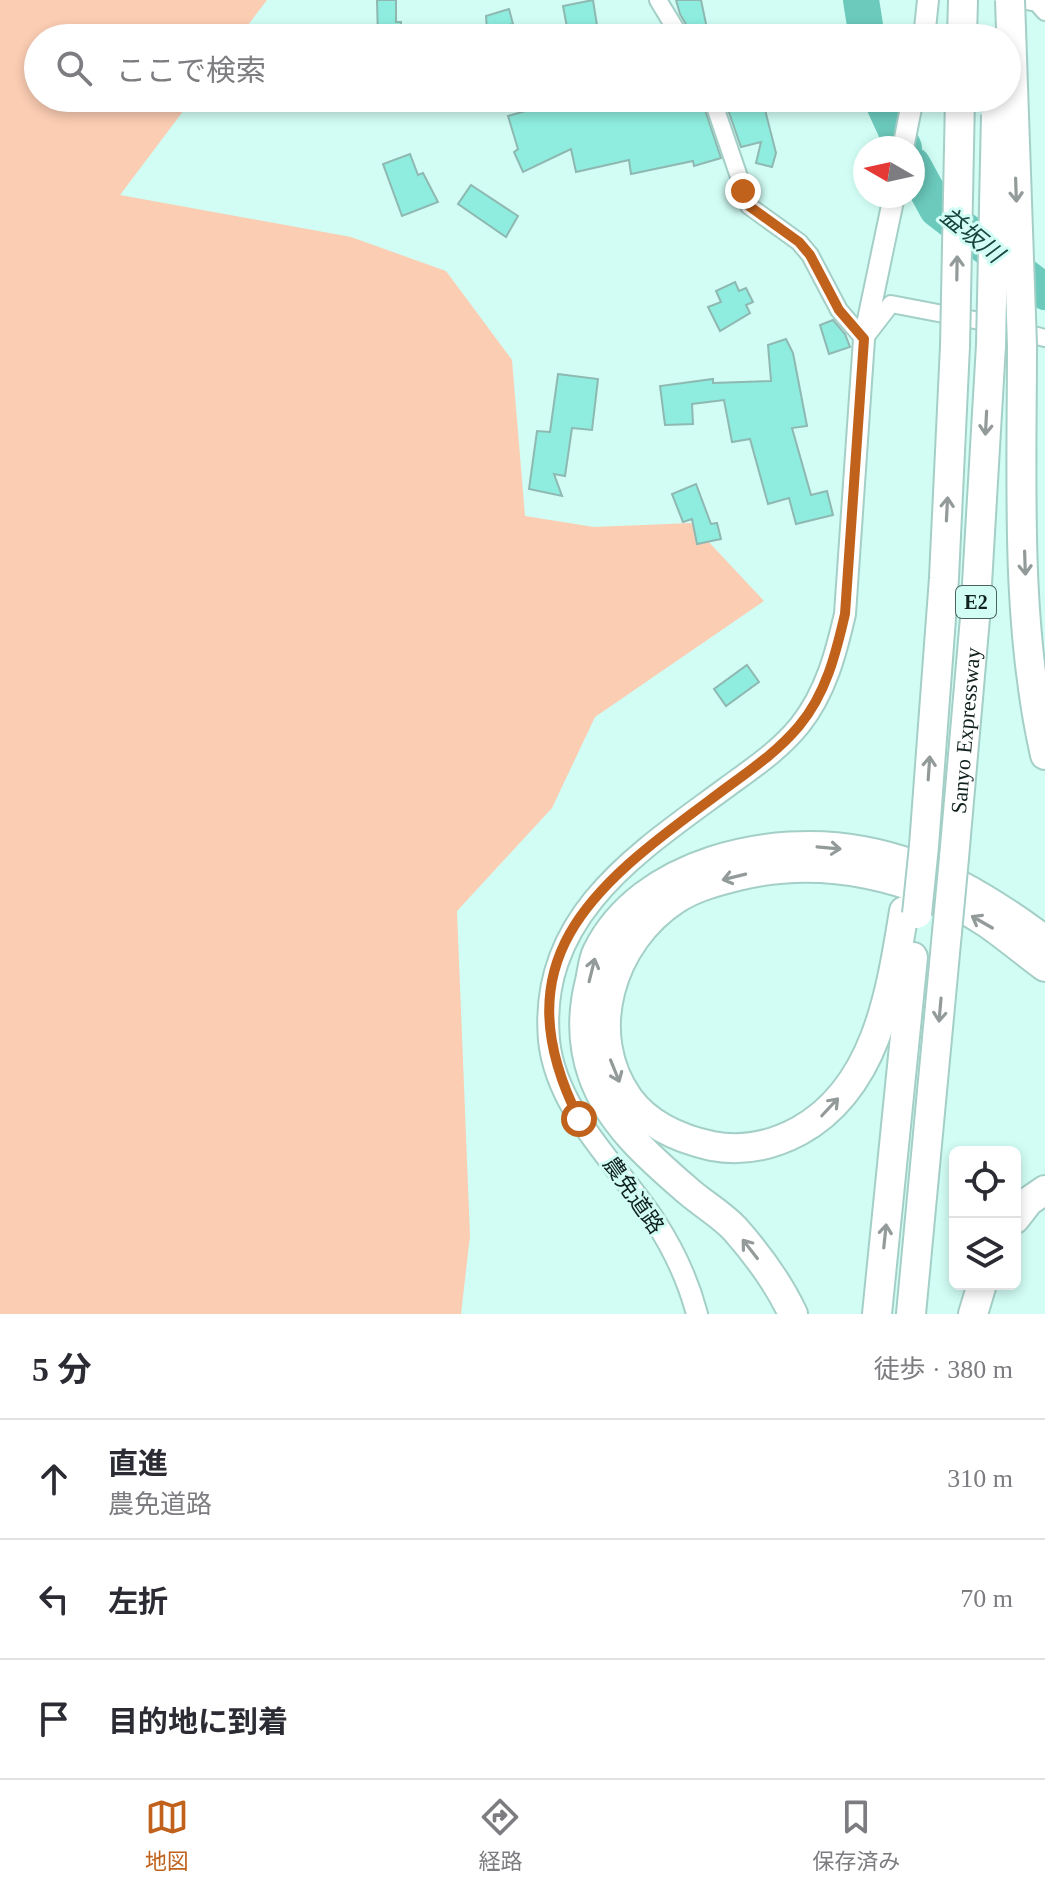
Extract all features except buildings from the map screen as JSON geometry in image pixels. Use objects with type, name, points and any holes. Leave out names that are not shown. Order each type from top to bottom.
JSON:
[{"type":"highway","points":[[962,24],[963,0]]},
{"type":"highway","points":[[998,24],[999,0]]},
{"type":"highway","points":[[1010,0],[1012,24]]},
{"type":"highway","name":"Sanyo Expressway","points":[[877,1314],[911,913],[924,846],[944,578],[955,346],[960,112]]},
{"type":"highway","name":"Sanyo Expressway","points":[[911,1314],[975,618],[991,345],[996,112]]},
{"type":"highway","points":[[1018,112],[1033,342],[1026,607],[1033,701],[1045,755]]},
{"type":"highway","points":[[793,1314],[734,1228],[634,1142],[608,1108],[593,1076],[584,1036],[585,1001],[597,952],[630,908],[668,879],[711,860],[764,849],[809,846],[861,850],[931,868],[994,902],[1045,940]]},
{"type":"highway","points":[[911,913],[874,1043],[850,1086],[818,1121],[776,1144],[731,1150],[678,1136],[655,1125],[630,1100],[612,1069],[605,1034],[606,1003],[619,964],[642,929],[676,899],[715,882],[766,869],[809,867],[857,872],[922,890],[973,916],[1045,967]]},
{"type":"highway","points":[[1016,1218],[1029,1201],[1045,1190]]},
{"type":"highway","points":[[973,1314],[980,1290]]},
{"type":"street","points":[[658,0],[673,24]]},
{"type":"street","points":[[925,24],[928,0]]},
{"type":"street","points":[[1021,0],[1037,3],[1045,12]]},
{"type":"street","points":[[717,112],[749,206],[799,242],[839,310],[864,339],[891,304],[985,322],[1033,342]]},
{"type":"street","points":[[905,136],[910,112]]},
{"type":"street","name":"農免道路","points":[[697,1314],[670,1247],[579,1119],[561,1082],[549,1041],[550,1001],[557,960],[575,923],[599,890],[632,859],[776,751],[802,723],[824,685],[837,652],[845,614],[864,339],[891,208]]},
{"type":"shaded area","points":[[0,0],[267,0],[249,24],[24,24],[24,112],[182,112],[120,195],[351,237],[446,271],[512,360],[525,516],[594,527],[691,523],[764,601],[595,717],[552,808],[457,911],[470,1236],[461,1314],[0,1314]]},
{"type":"waterway","name":"益坂川","points":[[861,0],[865,24]]},
{"type":"waterway","name":"益坂川","points":[[887,112],[898,136]]},
{"type":"waterway","name":"益坂川","points":[[925,187],[937,209],[1045,292]]},
{"type":"route","points":[[579,1119],[561,1082],[549,1041],[550,1001],[557,960],[575,923],[599,890],[632,859],[776,751],[802,723],[824,685],[837,652],[845,614],[864,339],[839,310],[810,255],[799,242],[749,206],[743,191]]}]
